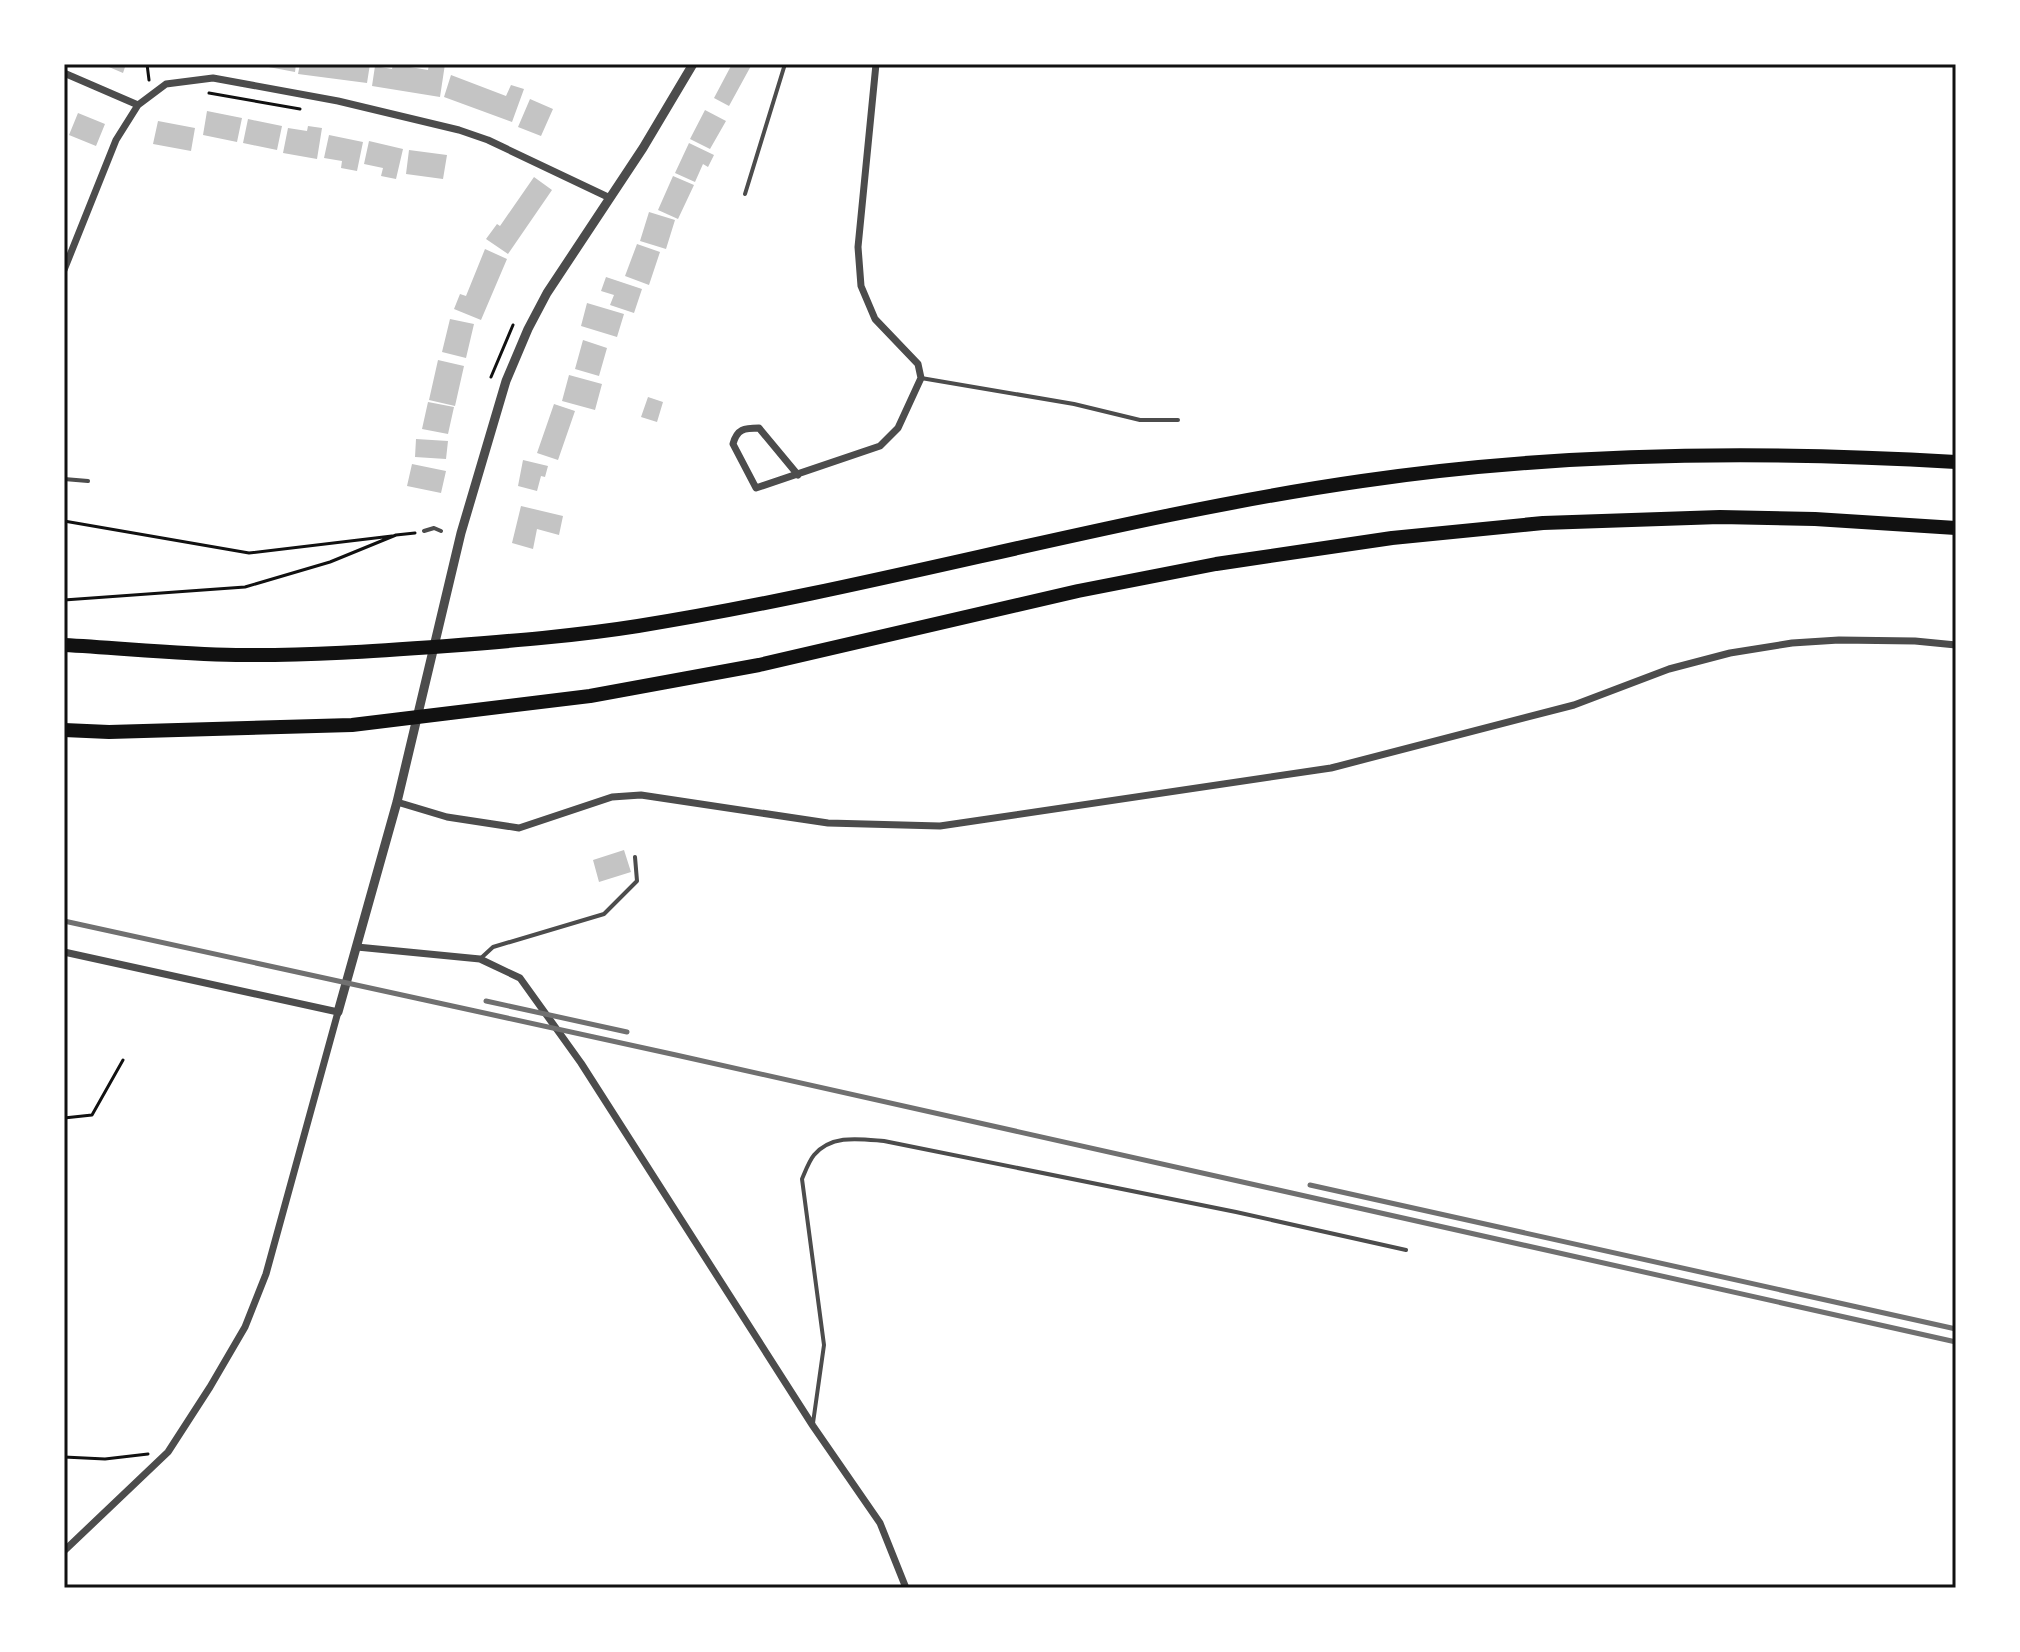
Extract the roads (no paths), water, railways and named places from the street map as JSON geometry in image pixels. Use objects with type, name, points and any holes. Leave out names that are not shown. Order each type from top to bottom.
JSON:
[{"type":"highway","points":[[64,645],[235,655],[366,652],[500,642],[636,626],[756,605],[1217,505],[1421,473],[1563,460],[1746,453],[1956,462]]},
{"type":"highway","points":[[64,730],[109,732],[352,725],[590,696],[759,665],[1078,591],[1216,564],[1365,541],[1543,523],[1667,518],[1815,519],[1956,528]]},
{"type":"street","points":[[64,1551],[168,1452],[245,1327],[266,1274],[357,947],[397,802],[461,533],[506,381],[547,293],[693,64]]},
{"type":"street","points":[[798,475],[759,428],[744,428],[736,434],[733,444],[756,488],[798,475],[880,446],[898,428],[921,378],[918,364],[875,319],[861,286],[858,247],[876,64]]},
{"type":"street","points":[[64,73],[138,105]]},
{"type":"street","points":[[64,268],[116,140],[138,105],[166,84],[213,78],[338,101],[459,130],[488,140],[610,198]]},
{"type":"street","points":[[397,802],[447,817],[519,828],[612,797],[641,795],[828,823],[940,826],[1331,768],[1574,705],[1669,669],[1730,653],[1792,643],[1839,640],[1956,645]]},
{"type":"street","points":[[357,947],[480,959],[520,978],[581,1063],[813,1426],[880,1523],[906,1588]]},
{"type":"street","points":[[64,952],[338,1012]]},
{"type":"lane","points":[[745,194],[785,64]]},
{"type":"lane","points":[[921,378],[1074,404],[1140,420],[1178,420]]},
{"type":"lane","points":[[64,479],[88,481]]},
{"type":"lane","points":[[424,531],[434,528],[441,531]]},
{"type":"lane","points":[[480,959],[493,947],[604,914],[637,881],[635,857]]},
{"type":"lane","points":[[813,1426],[824,1345],[802,1179],[814,1155],[829,1144],[851,1138],[884,1141],[985,1164],[1236,1212],[1406,1250]]},
{"type":"railway","points":[[64,921],[1956,1342]]},
{"type":"railway","points":[[486,1001],[627,1032]]},
{"type":"railway","points":[[1310,1185],[1956,1329]]}]
